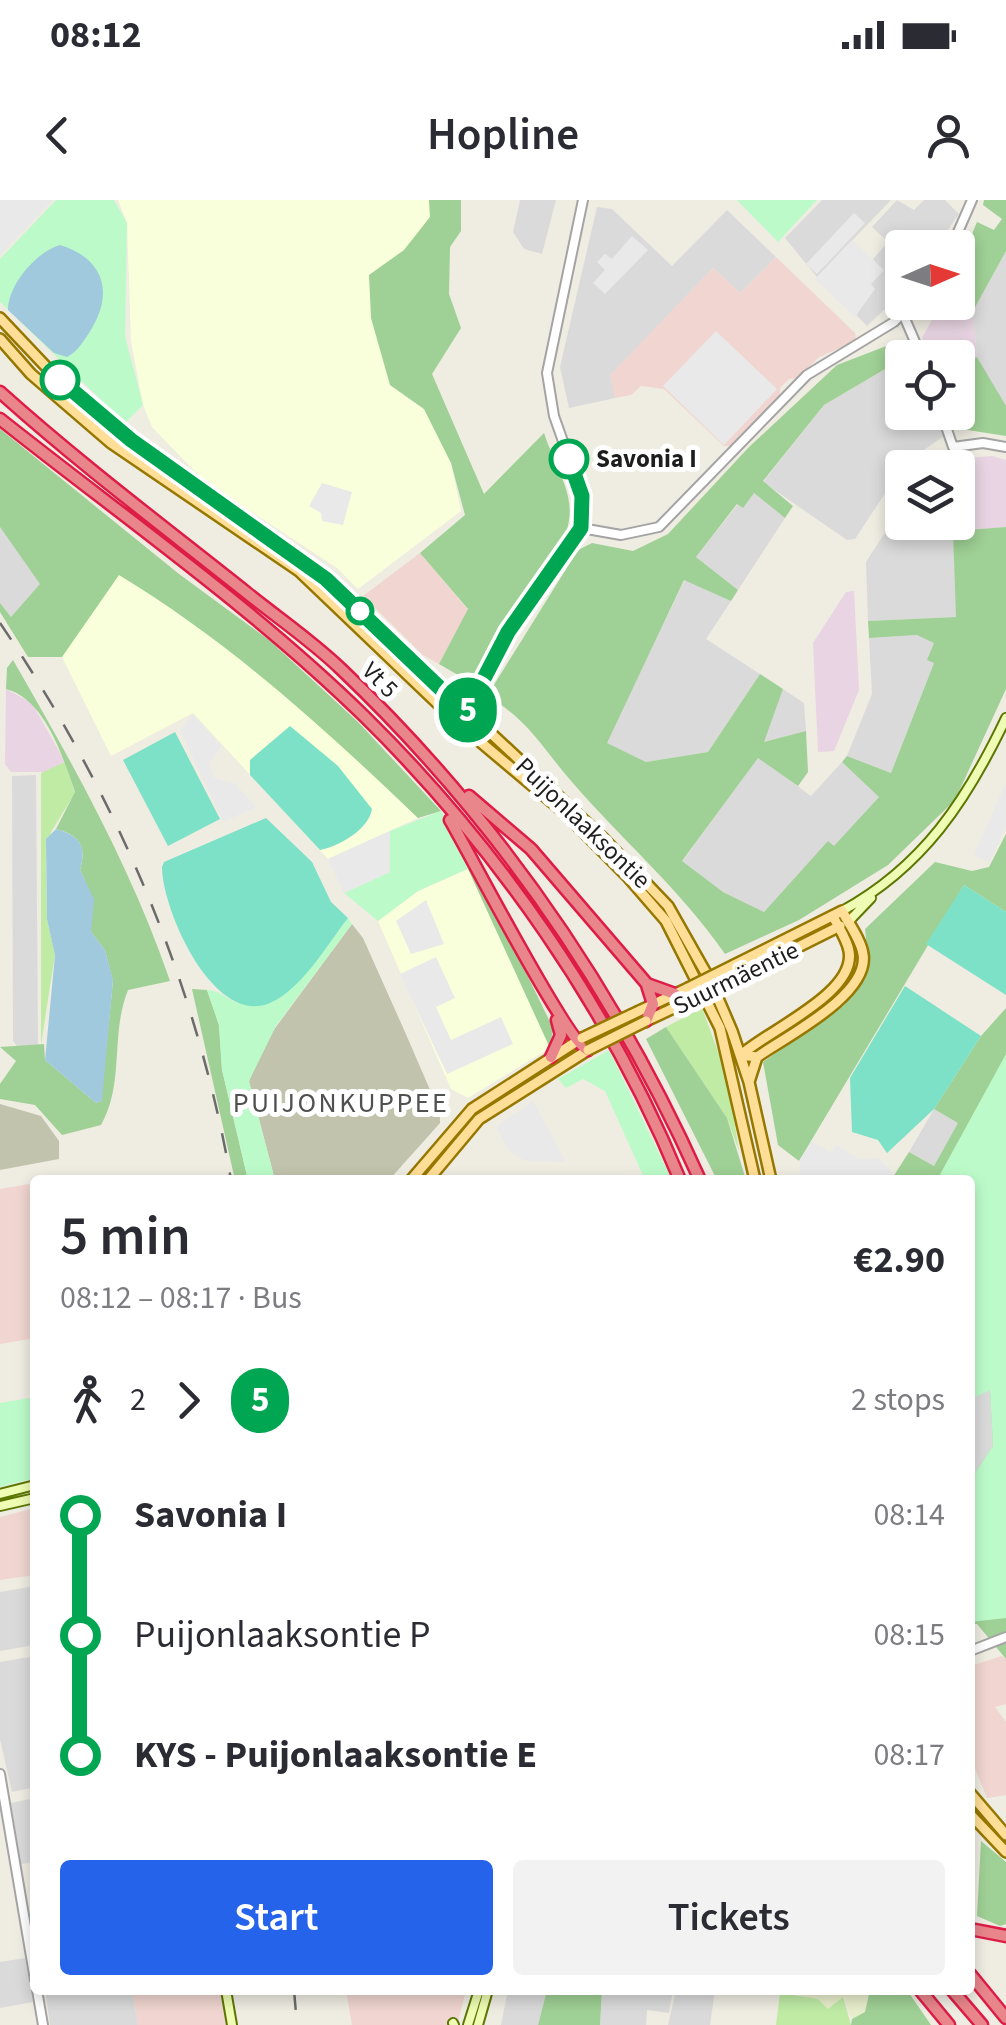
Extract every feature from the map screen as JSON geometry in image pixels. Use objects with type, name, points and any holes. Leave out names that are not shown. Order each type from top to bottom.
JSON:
[{"type":"highway","name":"Vt 5","points":[[0,392],[338,666],[450,780],[532,889],[605,997],[654,1083],[698,1175]]},
{"type":"highway","name":"Vt 5","points":[[0,419],[310,668],[365,717],[508,884],[566,967],[624,1063],[678,1175]]},
{"type":"highway","points":[[450,780],[531,849],[647,984],[653,1004],[642,1016]]},
{"type":"highway","points":[[437,798],[554,1009],[582,1043]]},
{"type":"highway","points":[[647,984],[675,994]]},
{"type":"highway","points":[[551,1058],[561,1035],[554,1009]]},
{"type":"highway","points":[[975,1930],[1006,1936]]},
{"type":"highway","points":[[975,1980],[1006,2018]]},
{"type":"highway","points":[[925,1995],[949,2025]]},
{"type":"highway","points":[[956,1995],[982,2025]]},
{"type":"main road","name":"Puijonlaaksontie","points":[[0,318],[52,373],[131,440],[326,579],[603,838],[668,906],[712,982],[732,1031],[754,1175]]},
{"type":"main road","name":"Puijonlaaksontie","points":[[0,339],[32,374],[111,443],[299,571],[458,724],[566,814],[656,910],[749,1082],[770,1175]]},
{"type":"main road","name":"Suurmäentie","points":[[582,1043],[642,1016],[682,1004],[843,925],[928,847],[954,814],[1006,718]]},
{"type":"main road","name":"Suurmäentie","points":[[653,1004],[874,894]]},
{"type":"main road","points":[[735,1057],[758,1057],[836,1003],[854,984],[864,965],[863,951],[837,914]]},
{"type":"main road","points":[[735,1057],[812,1007],[844,978],[850,949],[843,925]]},
{"type":"main road","points":[[732,1031],[763,1037]]},
{"type":"main road","points":[[415,1175],[472,1110],[551,1058],[582,1043]]},
{"type":"main road","points":[[432,1175],[480,1119],[582,1043]]},
{"type":"main road","points":[[749,1082],[758,1057]]},
{"type":"main road","points":[[0,1494],[30,1486]]},
{"type":"main road","points":[[0,1506],[30,1499]]},
{"type":"main road","points":[[975,1799],[1006,1835]]},
{"type":"main road","points":[[975,1819],[1006,1852]]},
{"type":"main road","points":[[227,1995],[232,2025]]},
{"type":"main road","points":[[468,2025],[482,1995]]},
{"type":"main road","points":[[479,2022],[483,1995]]},
{"type":"street","points":[[458,724],[508,632],[581,528],[582,504],[550,398],[548,374],[582,200]]},
{"type":"street","points":[[959,230],[972,200]]},
{"type":"street","points":[[581,528],[622,536],[659,528],[807,376],[894,320]]},
{"type":"street","points":[[947,430],[953,447],[983,443],[1006,446]]},
{"type":"street","points":[[975,1646],[1006,1637]]},
{"type":"street","points":[[0,1774],[30,1951]]},
{"type":"street","points":[[38,1995],[43,2025]]},
{"type":"shaded area","points":[[0,200],[53,200],[0,255]]},
{"type":"shaded area","points":[[118,200],[429,200],[430,217],[404,251],[369,275],[390,385],[424,409],[451,463],[461,511],[358,589],[337,568],[203,480],[152,427],[143,405],[131,341],[127,223]]},
{"type":"shaded area","points":[[520,200],[556,200],[542,254],[524,249],[513,232]]},
{"type":"shaded area","points":[[822,200],[891,200],[817,277],[785,238]]},
{"type":"shaded area","points":[[897,200],[914,210],[924,200],[945,200],[959,214],[948,230],[885,230],[885,239],[872,227]]},
{"type":"shaded area","points":[[597,207],[612,209],[672,266],[727,210],[776,257],[740,293],[713,268],[611,375],[615,398],[569,408],[560,367]]},
{"type":"shaded area","points":[[854,213],[865,223],[817,274],[806,264]]},
{"type":"shaded area","points":[[632,236],[648,250],[605,294],[593,283],[605,270],[597,262],[605,254],[612,259]]},
{"type":"shaded area","points":[[852,240],[884,270],[871,284],[875,289],[855,317],[815,279]]},
{"type":"shaded area","points":[[885,245],[885,309],[867,326],[844,303],[879,266],[873,259]]},
{"type":"shaded area","points":[[1006,251],[1005,407],[977,357],[975,307]]},
{"type":"shaded area","points":[[776,257],[855,333],[856,341],[819,357],[798,378],[789,379],[780,388],[780,397],[733,446],[724,446],[664,389],[641,386],[631,395],[615,398],[610,375],[713,268],[740,293]]},
{"type":"shaded area","points":[[932,320],[974,320],[977,357],[975,340],[922,338]]},
{"type":"shaded area","points":[[716,331],[777,389],[724,445],[663,386]]},
{"type":"shaded area","points":[[885,369],[885,430],[942,430],[944,436],[924,450],[885,450],[885,493],[855,539],[847,540],[763,482],[824,405]]},
{"type":"shaded area","points":[[975,457],[1006,460],[1006,527],[975,529]]},
{"type":"shaded area","points":[[322,483],[352,492],[343,525],[322,521],[321,513],[309,506]]},
{"type":"shaded area","points":[[754,493],[785,518],[738,590],[696,557],[738,504]]},
{"type":"shaded area","points":[[0,527],[41,584],[11,617],[0,603]]},
{"type":"shaded area","points":[[885,532],[885,540],[954,540],[957,617],[868,621],[866,562]]},
{"type":"shaded area","points":[[420,553],[468,610],[439,664],[423,655],[363,596]]},
{"type":"shaded area","points":[[118,574],[184,614],[305,709],[418,818],[328,859],[193,713],[111,756],[62,657]]},
{"type":"shaded area","points":[[685,579],[731,601],[706,639],[760,674],[708,752],[646,762],[606,743]]},
{"type":"shaded area","points":[[854,591],[859,690],[834,751],[818,752],[813,643],[846,592]]},
{"type":"shaded area","points":[[917,635],[934,642],[934,663],[891,773],[847,756],[872,694],[869,638]]},
{"type":"shaded area","points":[[6,689],[32,703],[65,762],[45,772],[11,772],[5,764]]},
{"type":"shaded area","points":[[783,689],[804,703],[806,731],[763,743]]},
{"type":"shaded area","points":[[193,715],[221,746],[210,764],[214,778],[234,783],[256,807],[223,822],[180,730]]},
{"type":"shaded area","points":[[758,757],[811,796],[842,762],[880,796],[834,847],[828,842],[764,912],[723,892],[682,862]]},
{"type":"shaded area","points":[[36,775],[38,1045],[17,1046],[13,1041],[12,776]]},
{"type":"shaded area","points":[[1006,782],[1006,826],[989,863],[974,855]]},
{"type":"shaded area","points":[[390,831],[390,872],[344,893],[328,859]]},
{"type":"shaded area","points":[[468,869],[550,1048],[468,1098],[451,1089],[378,921],[418,891]]},
{"type":"shaded area","points":[[426,900],[444,944],[411,954],[396,921]]},
{"type":"shaded area","points":[[352,924],[363,938],[405,1032],[440,1113],[440,1123],[393,1175],[274,1175],[249,1082],[256,1054]]},
{"type":"shaded area","points":[[436,957],[455,998],[436,1007],[451,1040],[501,1017],[513,1044],[447,1074],[400,974]]},
{"type":"shaded area","points":[[533,1101],[565,1162],[525,1161],[510,1152],[496,1127]]},
{"type":"shaded area","points":[[0,1104],[41,1116],[59,1141],[59,1159],[0,1170]]},
{"type":"shaded area","points":[[934,1109],[959,1123],[934,1166],[909,1152]]},
{"type":"shaded area","points":[[812,1141],[830,1153],[836,1145],[859,1159],[878,1158],[894,1175],[800,1175],[799,1161]]},
{"type":"shaded area","points":[[30,1184],[30,1339],[0,1344],[0,1189]]},
{"type":"shaded area","points":[[990,1389],[993,1446],[975,1473],[975,1397]]},
{"type":"shaded area","points":[[30,1509],[30,1576],[0,1580],[0,1517]]},
{"type":"shaded area","points":[[30,1587],[30,1646],[0,1651],[0,1592]]},
{"type":"shaded area","points":[[1002,1656],[1006,1659],[1006,1704],[995,1707],[1006,1722],[1006,1795],[987,1798],[975,1768],[975,1664]]},
{"type":"shaded area","points":[[30,1657],[30,1788],[12,1792],[0,1739],[0,1662]]},
{"type":"shaded area","points":[[30,1799],[30,1863],[21,1864],[11,1803]]},
{"type":"shaded area","points":[[25,1958],[33,2002],[0,2008],[0,1962]]},
{"type":"shaded area","points":[[46,1995],[133,1995],[138,2025],[50,2025]]},
{"type":"shaded area","points":[[133,1995],[222,1995],[227,2025],[138,2025]]},
{"type":"shaded area","points":[[347,1995],[465,1995],[457,2025],[352,2025]]},
{"type":"shaded area","points":[[507,1995],[546,1995],[538,2025],[501,2025]]},
{"type":"shaded area","points":[[602,1995],[672,1995],[669,2013],[647,2010],[646,2025],[600,2025]]},
{"type":"shaded area","points":[[675,1995],[714,1995],[710,2025],[668,2025]]},
{"type":"shaded area","points":[[790,1995],[869,1995],[865,2013],[852,2019],[843,1997],[828,2009],[818,1999]]},
{"type":"green space","points":[[56,200],[114,200],[127,223],[125,336],[143,405],[125,423],[0,302],[0,259]]},
{"type":"green space","points":[[429,200],[461,200],[461,231],[450,247],[449,294],[461,328],[432,374],[484,494],[544,433],[570,508],[564,538],[555,556],[470,682],[439,664],[468,609],[420,553],[465,515],[451,463],[424,409],[390,385],[371,318],[369,275],[404,250],[430,217]]},
{"type":"green space","points":[[737,200],[817,200],[778,242]]},
{"type":"green space","points":[[984,200],[1006,200],[1006,251],[975,307],[974,230],[977,222],[994,230],[1002,219],[983,205]]},
{"type":"green space","points":[[885,347],[885,369],[824,405],[763,481],[793,506],[785,518],[754,493],[743,508],[737,504],[696,557],[738,590],[731,601],[684,580],[607,743],[646,762],[708,752],[760,674],[783,689],[764,742],[806,731],[808,772],[798,786],[758,758],[682,861],[723,892],[764,912],[828,841],[834,846],[879,797],[842,762],[847,756],[891,773],[934,663],[927,660],[934,643],[917,635],[869,638],[868,621],[956,617],[953,540],[975,540],[975,529],[1006,527],[1006,689],[955,800],[888,865],[799,920],[725,954],[690,908],[591,804],[524,725],[487,696],[578,550],[592,543],[633,551],[668,534],[749,447],[837,365]]},
{"type":"green space","points":[[975,358],[1006,406],[1006,436],[968,430],[975,430]]},
{"type":"green space","points":[[0,429],[179,574],[269,640],[358,722],[441,811],[418,818],[275,688],[200,629],[119,575],[62,657],[28,657],[0,612],[0,603],[11,617],[40,584],[0,527]]},
{"type":"green space","points":[[13,660],[119,857],[170,981],[128,990],[113,1092],[101,1125],[62,1135],[35,1105],[0,1099],[0,1084],[16,1061],[0,1047],[44,1044],[45,1060],[96,1103],[101,1101],[113,981],[105,950],[91,932],[88,894],[80,870],[82,848],[76,838],[56,829],[75,792],[42,717],[32,704],[6,689],[7,668]]},
{"type":"green space","points":[[290,726],[338,766],[372,809],[360,830],[328,848],[320,850],[250,775],[250,760]]},
{"type":"green space","points":[[175,732],[220,819],[168,846],[123,760]]},
{"type":"green space","points":[[65,762],[75,793],[51,832],[46,862],[47,919],[55,954],[41,1045],[41,773]]},
{"type":"green space","points":[[441,811],[474,866],[418,891],[378,921],[344,893],[390,872],[390,831]]},
{"type":"green space","points":[[266,818],[312,862],[331,902],[348,918],[293,988],[270,1003],[249,1006],[229,998],[195,960],[171,909],[162,867],[164,862]]},
{"type":"green space","points":[[1006,834],[1006,912],[964,885],[799,1161],[778,1145],[763,1062],[844,1005],[869,969],[865,929],[935,862],[972,871],[989,867]]},
{"type":"green space","points":[[474,866],[553,1028],[550,1048],[468,869]]},
{"type":"green space","points":[[964,885],[1006,912],[1006,995],[926,944]]},
{"type":"green space","points":[[348,918],[352,924],[276,1026],[249,1081],[274,1175],[247,1175],[222,1069],[219,1025],[207,990],[242,1004],[259,1004],[290,988],[317,961]]},
{"type":"green space","points":[[905,986],[981,1036],[934,1109],[887,1153],[878,1140],[852,1132],[850,1078]]},
{"type":"green space","points":[[192,989],[207,990],[219,1025],[222,1070],[247,1175],[234,1175]]},
{"type":"green space","points":[[702,1008],[727,1076],[739,1151],[727,1118],[666,1027]]},
{"type":"green space","points":[[1006,1008],[1006,1659],[975,1624],[975,1473],[993,1446],[990,1389],[975,1397],[975,1175],[894,1175],[909,1152],[934,1166],[958,1123],[934,1109],[981,1036]]},
{"type":"green space","points":[[666,1027],[727,1118],[744,1175],[714,1175],[646,1039]]},
{"type":"green space","points":[[609,1050],[670,1175],[643,1175],[605,1091],[583,1079],[566,1088],[558,1079]]},
{"type":"green space","points":[[1006,1054],[1006,1618],[975,1621],[975,1473],[993,1446],[990,1390],[975,1398],[975,1175],[940,1175]]},
{"type":"green space","points":[[30,1398],[30,1479],[0,1487],[0,1403]]},
{"type":"green space","points":[[981,1841],[1006,1862],[1006,1924],[1000,1926],[977,1916]]},
{"type":"green space","points":[[546,1995],[602,1995],[600,2025],[538,2025]]},
{"type":"green space","points":[[780,1995],[793,1995],[818,1999],[828,2009],[843,1997],[851,2025],[776,2025]]},
{"type":"green space","points":[[869,1995],[910,1995],[931,2025],[851,2025],[852,2019],[865,2012]]},
{"type":"water","points":[[60,245],[87,259],[96,269],[103,292],[97,319],[67,357],[54,353],[8,310],[13,290],[25,271]]},
{"type":"water","points":[[56,829],[76,838],[82,848],[80,870],[94,899],[91,932],[105,950],[113,980],[102,1101],[96,1103],[45,1060],[55,955],[47,919],[46,839]]},
{"type":"railway","points":[[0,623],[79,753],[145,889],[196,1032],[230,1175]]},
{"type":"railway","points":[[294,1995],[297,2025]]},
{"type":"bus line","name":"5","points":[[60,380],[131,440],[326,579],[466,713],[508,632],[581,528],[582,496],[569,459]]},
{"type":"place","name":"Savonia I","points":[[569,459]]},
{"type":"district","name":"PUIJONKUPPEE","points":[[341,1103]]}]
